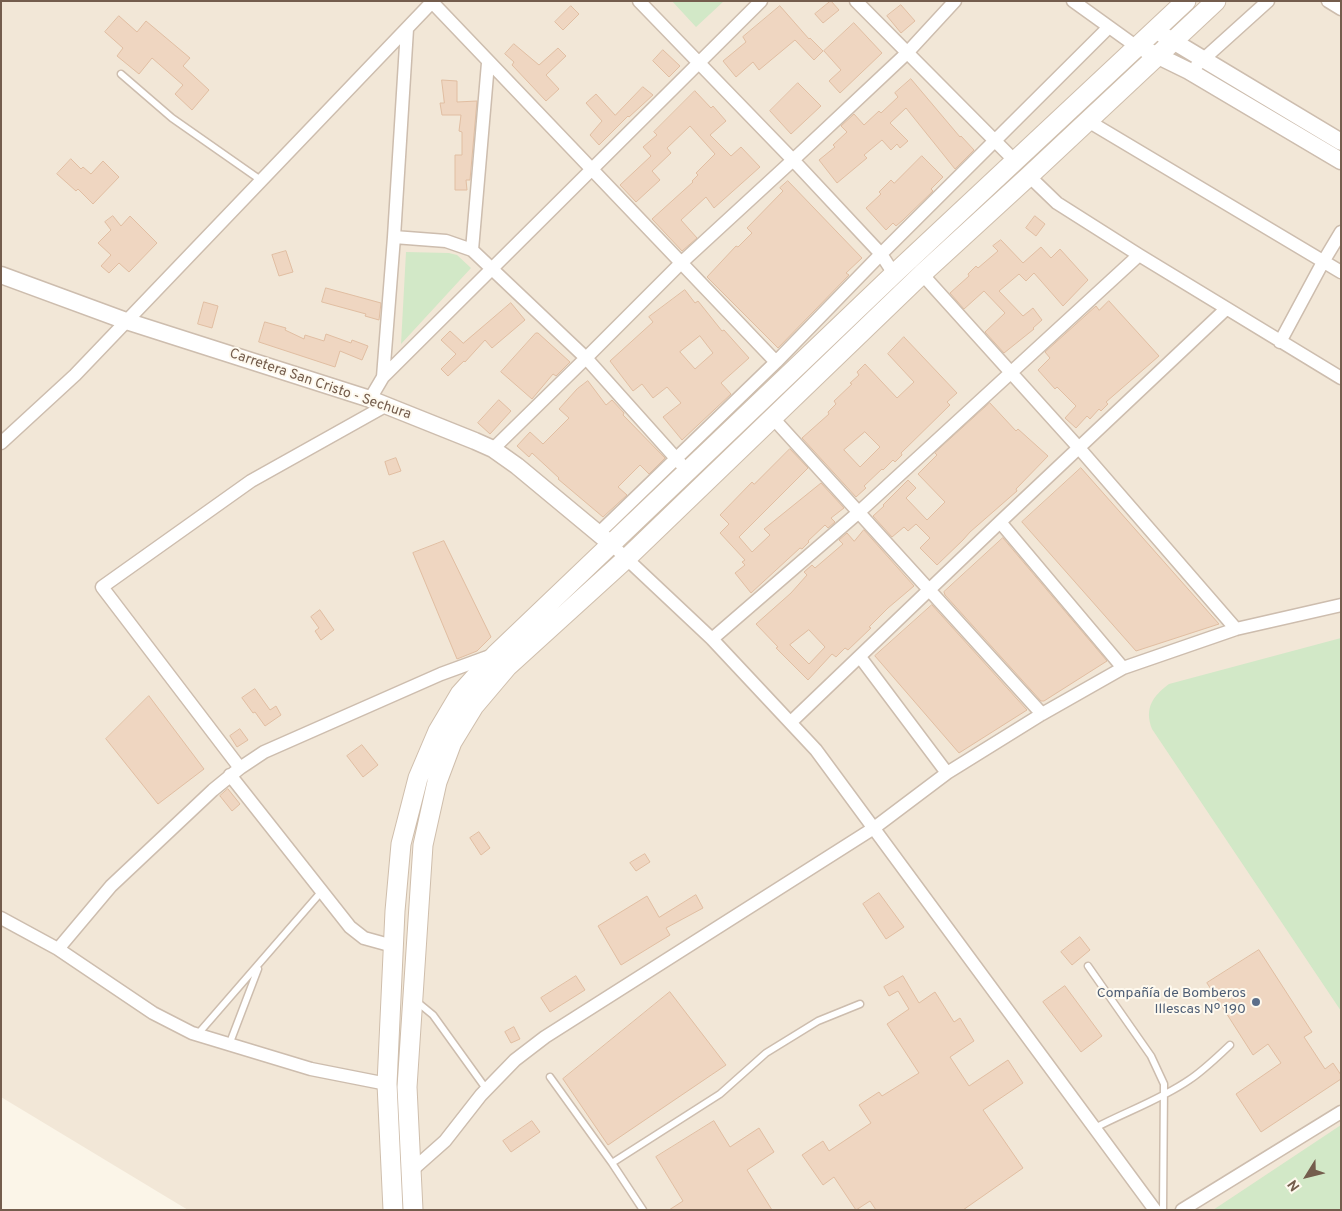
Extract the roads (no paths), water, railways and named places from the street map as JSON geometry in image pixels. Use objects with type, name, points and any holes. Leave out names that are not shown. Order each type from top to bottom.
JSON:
[{"type":"main road","points":[[393,1210],[387,1084],[401,844],[418,778],[438,731],[460,694],[605,539],[682,465],[894,274],[1186,1]]},
{"type":"main road","points":[[413,1210],[407,1087],[423,845],[437,782],[452,742],[474,706],[507,667],[626,558],[922,274],[1216,1]]},
{"type":"street","points":[[639,1],[881,254],[894,274]]},
{"type":"street","points":[[370,399],[383,376],[700,64],[761,1]]},
{"type":"street","points":[[856,1],[1015,161]]},
{"type":"street","points":[[492,449],[681,263],[907,52],[955,1]]},
{"type":"street","points":[[1073,1],[1137,47],[1189,71],[1341,160]]},
{"type":"street","points":[[1189,71],[1268,1]]},
{"type":"street","points":[[1328,1],[1341,9]]},
{"type":"street","points":[[1,443],[75,375],[433,2],[488,63],[776,362]]},
{"type":"street","points":[[394,237],[446,241],[472,250],[586,358],[682,465],[776,362],[881,254],[1109,27]]},
{"type":"street","points":[[383,376],[407,29]]},
{"type":"street","points":[[1156,30],[1341,142]]},
{"type":"street","points":[[472,250],[488,63]]},
{"type":"street","points":[[1088,121],[1341,272]]},
{"type":"street","points":[[1029,176],[1057,203],[1226,309],[1341,378]]},
{"type":"street","points":[[1280,342],[1341,232]]},
{"type":"street","points":[[712,639],[859,512],[1139,255]]},
{"type":"street","points":[[922,274],[1079,448],[1236,630]]},
{"type":"street","name":"Carretera San Cristo - Sechura","points":[[1,275],[126,321],[370,399],[454,432],[492,449],[517,466],[605,539]]},
{"type":"street","points":[[791,722],[1226,309]]},
{"type":"street","points":[[385,406],[251,482],[102,587],[235,772],[350,927],[364,938],[394,946]]},
{"type":"street","points":[[772,418],[1042,714]]},
{"type":"street","points":[[1000,522],[1123,668]]},
{"type":"street","points":[[605,539],[712,639],[816,750],[1155,1210]]},
{"type":"street","points":[[410,1172],[445,1141],[487,1090],[515,1060],[545,1037],[874,828],[948,773],[1042,714],[1123,668],[1236,630],[1341,605]]},
{"type":"street","points":[[58,949],[111,886],[212,790],[264,752],[441,674],[496,654]]},
{"type":"street","points":[[860,657],[948,773]]},
{"type":"street","points":[[1,918],[58,949],[153,1013],[197,1035],[311,1069],[387,1084]]},
{"type":"street","points":[[1182,1210],[1341,1112]]},
{"type":"lane","points":[[120,74],[172,118],[262,181]]},
{"type":"lane","points":[[197,1035],[322,891]]},
{"type":"lane","points":[[229,1046],[260,964]]},
{"type":"lane","points":[[1088,966],[1151,1056],[1164,1084],[1163,1210]]},
{"type":"lane","points":[[413,998],[433,1015],[487,1090]]},
{"type":"lane","points":[[612,1163],[720,1094],[766,1053],[818,1021],[860,1004]]},
{"type":"lane","points":[[1095,1128],[1164,1095],[1205,1068],[1230,1045]]},
{"type":"lane","points":[[550,1077],[644,1210]]},
{"type":"place","name":"Compañía de Bomberos Illescas Nº 190","points":[[1256,1002]]}]
